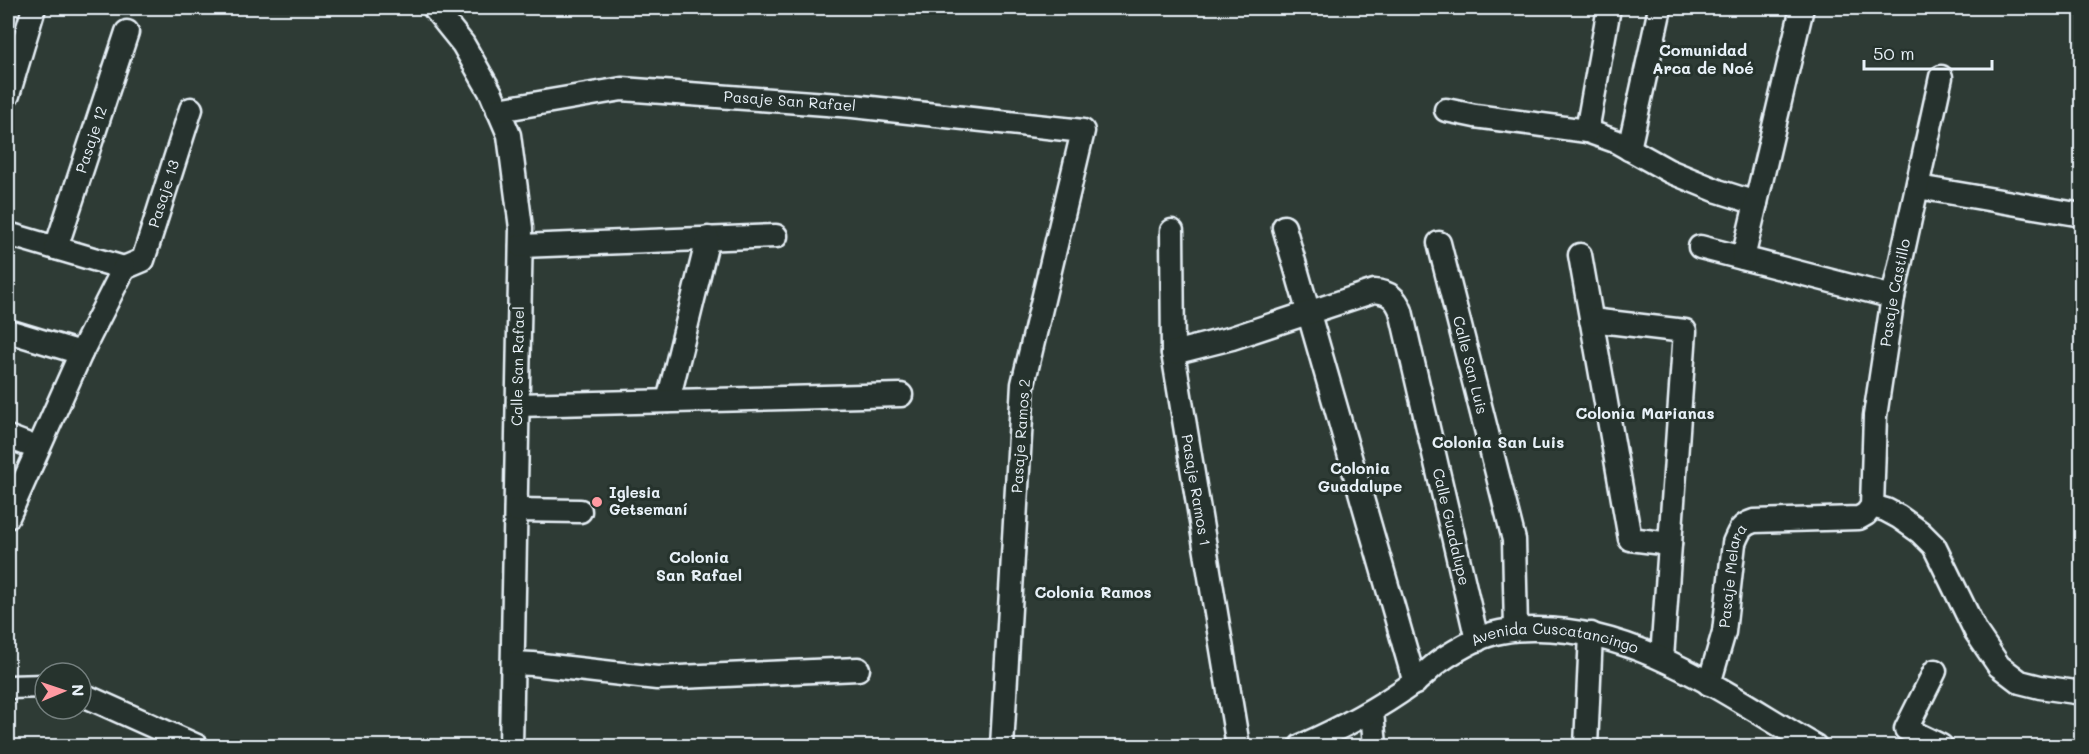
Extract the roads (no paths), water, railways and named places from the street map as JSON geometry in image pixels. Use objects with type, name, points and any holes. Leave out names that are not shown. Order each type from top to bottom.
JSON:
[{"type":"street","points":[[8,95],[34,8]]},
{"type":"street","name":"Calle San Rafael","points":[[434,8],[463,44],[509,135],[521,228],[511,747]]},
{"type":"street","points":[[1587,131],[1609,8]]},
{"type":"street","points":[[1629,149],[1660,8]]},
{"type":"street","points":[[1743,258],[1802,8]]},
{"type":"street","name":"Pasaje 12","points":[[56,248],[127,32]]},
{"type":"street","name":"Pasaje Castillo","points":[[1871,508],[1875,416],[1893,297],[1941,77]]},
{"type":"street","name":"Pasaje San Rafael","points":[[498,110],[622,89],[852,106],[1083,131]]},
{"type":"street","name":"Pasaje 13","points":[[124,268],[142,260],[191,109]]},
{"type":"street","points":[[1446,110],[1587,131],[1615,141],[1669,171],[1718,191],[1756,203]]},
{"type":"street","name":"Pasaje Ramos 2","points":[[1002,747],[1023,384],[1083,131]]},
{"type":"street","points":[[1918,187],[2082,215]]},
{"type":"street","points":[[1284,227],[1415,683]]},
{"type":"street","name":"Pasaje Ramos 1","points":[[1172,231],[1173,353],[1238,747]]},
{"type":"street","points":[[8,234],[124,268],[81,353],[8,517]]},
{"type":"street","points":[[521,246],[776,236]]},
{"type":"street","points":[[668,401],[708,238]]},
{"type":"street","name":"Calle San Luis","points":[[1439,243],[1514,540],[1516,629]]},
{"type":"street","points":[[1700,247],[1893,297]]},
{"type":"street","points":[[1580,255],[1630,539],[1670,544]]},
{"type":"street","name":"Calle Guadalupe","points":[[1308,312],[1374,291],[1383,291],[1397,300],[1477,640]]},
{"type":"street","points":[[1173,353],[1232,338],[1308,312]]},
{"type":"street","points":[[1591,320],[1685,332],[1662,658]]},
{"type":"street","points":[[8,331],[81,353]]},
{"type":"street","points":[[518,405],[902,395]]},
{"type":"street","points":[[8,437],[38,448]]},
{"type":"street","points":[[1871,508],[1886,510],[1899,517],[1920,532],[1934,546],[1976,632],[1999,666],[2020,682],[2082,693]]},
{"type":"street","name":"Pasaje Melara","points":[[1709,684],[1724,632],[1734,543],[1739,529],[1754,521],[1859,518],[1871,508]]},
{"type":"street","points":[[516,510],[580,511]]},
{"type":"street","name":"Avenida Cuscatancingo","points":[[1301,747],[1372,711],[1415,683],[1440,661],[1477,640],[1498,632],[1516,629],[1551,629],[1591,634],[1628,644],[1662,658],[1815,747]]},
{"type":"street","points":[[1586,747],[1591,634]]},
{"type":"street","points":[[513,663],[657,678],[858,669]]},
{"type":"street","points":[[1935,672],[1906,729],[1941,747]]},
{"type":"street","points":[[8,687],[33,686]]},
{"type":"street","points":[[93,700],[196,747]]},
{"type":"street","points":[[1372,711],[1375,747]]},
{"type":"place","name":"Iglesia Getsemaní","points":[[597,502]]},
{"type":"district","name":"Comunidad Arca de Noé","points":[[1703,59]]},
{"type":"district","name":"Colonia Marianas","points":[[1645,413]]},
{"type":"district","name":"Colonia San Luis","points":[[1498,442]]},
{"type":"district","name":"Colonia Guadalupe","points":[[1360,477]]},
{"type":"district","name":"Colonia San Rafael","points":[[699,566]]},
{"type":"district","name":"Colonia Ramos","points":[[1093,592]]}]
